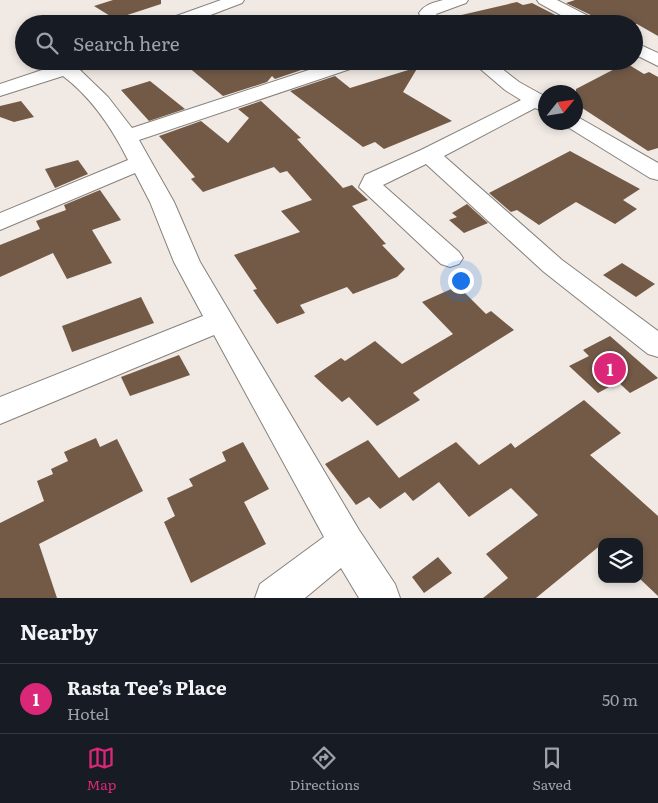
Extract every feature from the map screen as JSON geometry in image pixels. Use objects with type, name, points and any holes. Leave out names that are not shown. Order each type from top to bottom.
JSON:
[{"type":"street","points":[[195,15],[236,0]]},
{"type":"street","points":[[427,15],[427,13],[433,8],[460,0]]},
{"type":"street","points":[[545,0],[573,15]]},
{"type":"street","points":[[643,52],[658,60]]},
{"type":"street","points":[[0,90],[62,70]]},
{"type":"street","points":[[79,70],[82,81],[101,102],[127,137],[162,202],[187,262],[346,542],[381,598]]},
{"type":"street","points":[[127,137],[328,70]]},
{"type":"street","points":[[492,70],[512,86],[538,101]]},
{"type":"street","points":[[450,258],[372,187],[373,180],[538,104]]},
{"type":"street","points":[[583,128],[658,173]]},
{"type":"street","points":[[428,155],[553,266],[658,346]]},
{"type":"street","points":[[0,222],[140,162]]},
{"type":"street","points":[[0,411],[221,320]]},
{"type":"street","points":[[274,598],[346,542]]},
{"type":"building","points":[[113,0],[161,0],[161,4],[127,15],[109,15],[94,6]]},
{"type":"building","points":[[575,0],[658,0],[658,36],[643,27],[643,15],[591,15],[566,3]]},
{"type":"building","points":[[517,2],[523,5],[532,3],[555,15],[461,15]]},
{"type":"building","points":[[192,70],[301,70],[275,79],[272,76],[267,82],[223,96]]},
{"type":"building","points":[[408,70],[416,70],[403,92],[452,121],[384,149],[375,142],[363,147],[290,91],[335,76],[350,88]]},
{"type":"building","points":[[613,70],[637,70],[644,74],[649,72],[658,77],[658,148],[648,151],[583,109],[583,85]]},
{"type":"building","points":[[150,81],[185,109],[149,121],[121,90]]},
{"type":"building","points":[[21,101],[34,117],[14,122],[0,117],[0,106]]},
{"type":"building","points":[[261,101],[301,138],[297,139],[343,188],[352,185],[368,200],[352,206],[386,244],[382,245],[405,269],[397,277],[353,294],[347,287],[300,305],[305,313],[277,324],[253,290],[257,289],[234,255],[300,232],[281,211],[312,200],[287,171],[280,173],[274,167],[203,192],[191,179],[195,177],[159,136],[201,121],[228,143],[249,118],[238,109]]},
{"type":"building","points":[[570,151],[640,189],[623,200],[637,209],[615,224],[576,202],[539,225],[517,210],[511,212],[489,193]]},
{"type":"building","points":[[78,160],[88,174],[55,188],[45,169]]},
{"type":"building","points":[[100,190],[121,220],[92,230],[112,263],[67,279],[53,253],[0,277],[0,245],[40,229],[36,221],[66,210],[64,205]]},
{"type":"building","points":[[467,204],[488,223],[464,233],[449,220],[457,217],[452,213]]},
{"type":"building","points":[[622,263],[655,284],[636,297],[603,275]]},
{"type":"building","points":[[458,286],[486,314],[491,311],[514,330],[413,393],[420,400],[377,426],[349,397],[342,402],[314,376],[341,358],[345,361],[375,341],[402,364],[453,334],[422,302]]},
{"type":"building","points":[[141,297],[154,323],[72,352],[62,326]]},
{"type":"building","points":[[610,336],[658,378],[630,393],[618,382],[598,393],[569,366],[589,356],[583,350]]},
{"type":"building","points":[[179,355],[190,375],[130,396],[121,377]]},
{"type":"building","points":[[584,400],[621,433],[590,455],[658,516],[658,596],[643,582],[643,538],[598,538],[598,547],[536,598],[483,598],[508,578],[486,554],[538,515],[511,488],[469,517],[439,482],[413,501],[405,492],[380,509],[369,497],[356,505],[325,464],[368,440],[399,478],[456,442],[479,465],[511,443],[515,448]]},
{"type":"building","points":[[96,438],[100,447],[117,439],[143,491],[39,544],[57,598],[0,598],[0,523],[44,501],[37,481],[53,474],[51,469],[68,461],[64,452]]},
{"type":"building","points":[[243,442],[269,489],[244,502],[266,544],[191,583],[164,522],[175,516],[167,498],[193,486],[189,479],[226,461],[222,452]]},
{"type":"building","points":[[438,557],[452,573],[424,593],[412,577]]},
{"type":"place","name":"Rasta Tee’s Place","points":[[610,369]]}]
